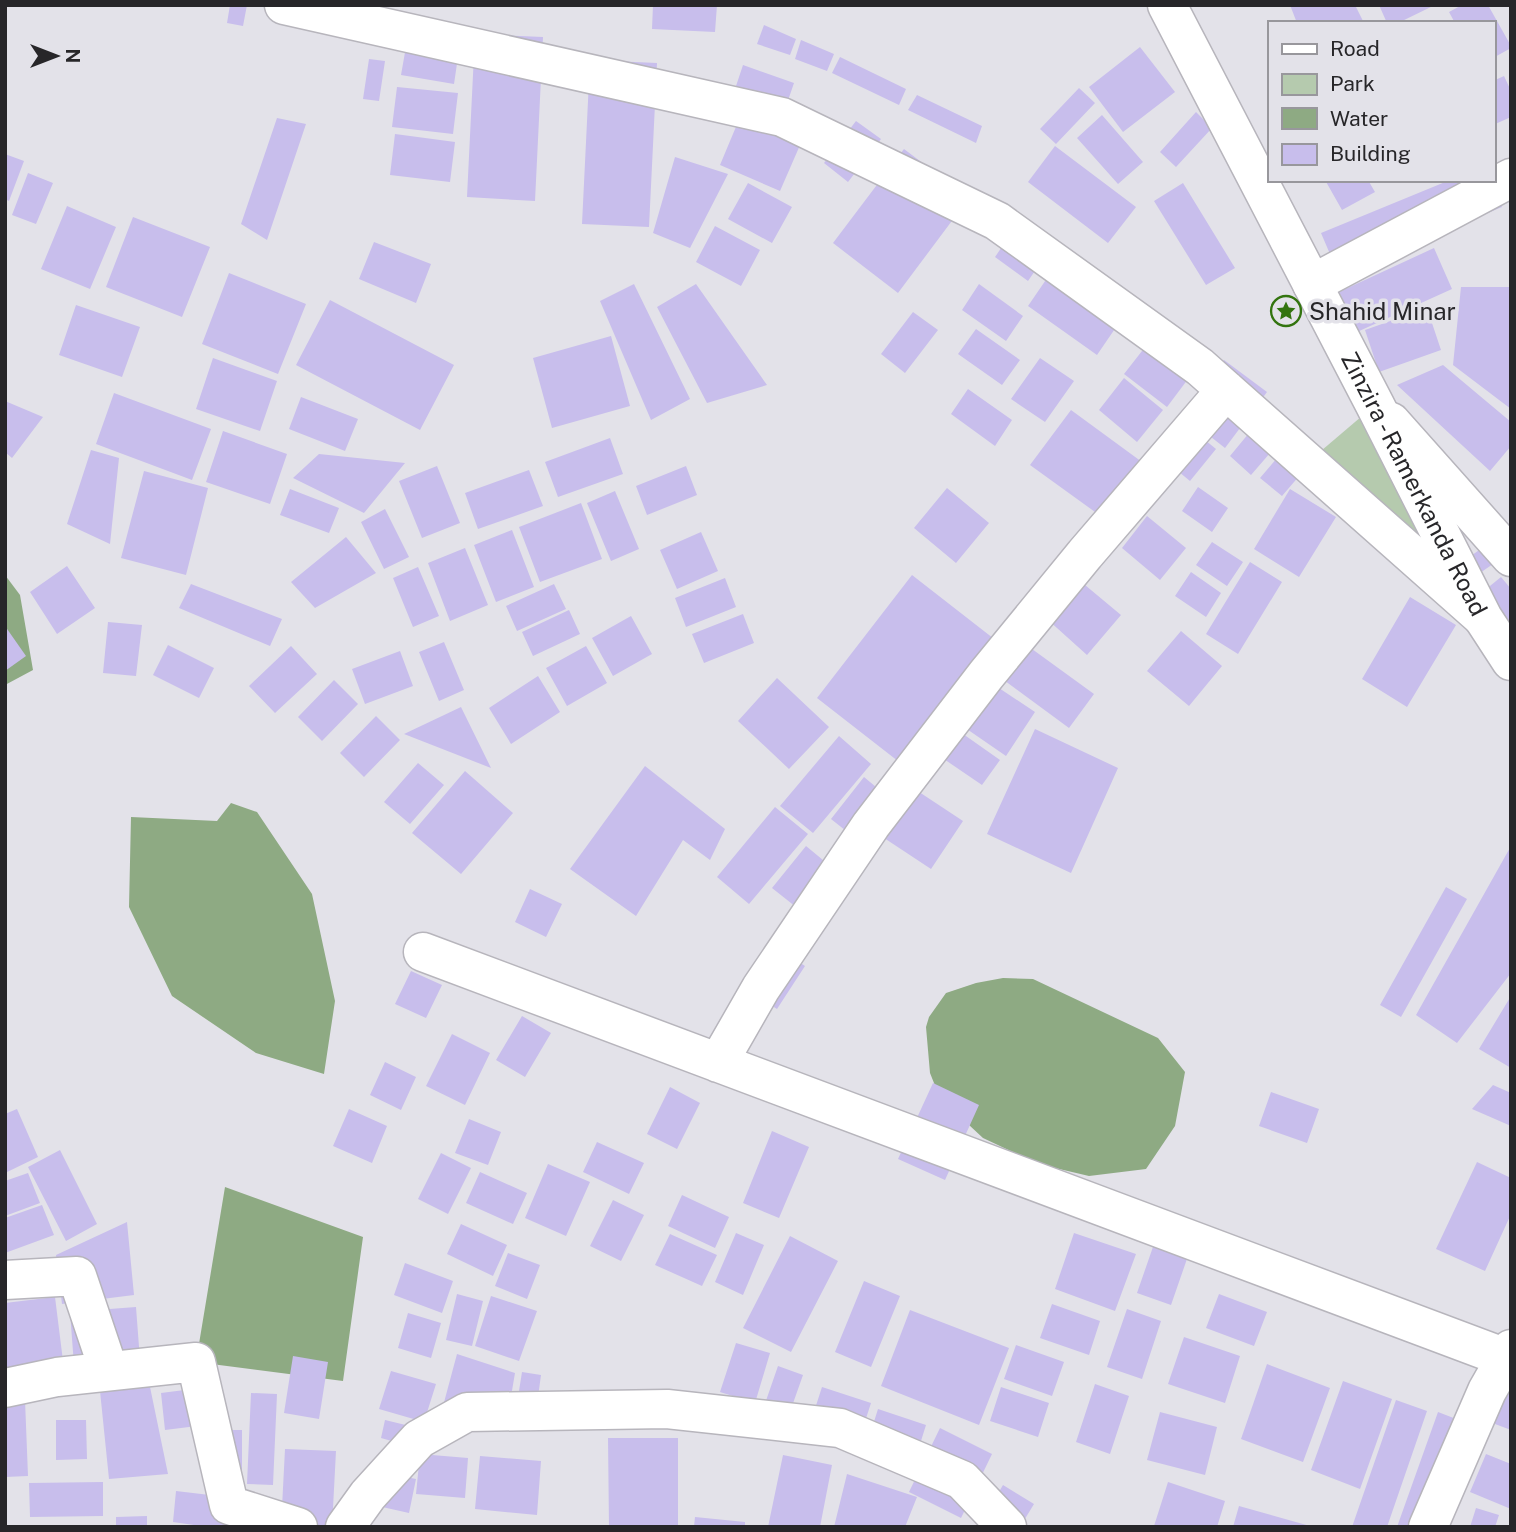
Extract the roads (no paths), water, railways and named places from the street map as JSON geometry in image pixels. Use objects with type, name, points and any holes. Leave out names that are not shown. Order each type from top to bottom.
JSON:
[{"type":"street","points":[[284,5],[782,117],[997,221],[1200,367],[1483,618]]},
{"type":"street","name":"Zinzira - Ramerkanda Road","points":[[1167,5],[1483,618],[1511,661]]},
{"type":"street","points":[[1312,284],[1511,178]]},
{"type":"street","points":[[718,1063],[761,988],[871,825],[986,675],[1085,554],[1226,390]]},
{"type":"street","points":[[1375,405],[1511,557]]},
{"type":"street","points":[[423,952],[1508,1353],[1487,1391],[1428,1527]]},
{"type":"street","points":[[5,1280],[77,1276],[109,1371]]},
{"type":"street","points":[[5,1388],[57,1377],[196,1362],[229,1505],[298,1527]]},
{"type":"street","points":[[345,1527],[368,1495],[419,1439],[467,1412],[654,1409],[840,1428],[962,1480],[1007,1527]]},
{"type":"water","points":[[5,575],[20,595],[33,670],[5,685]]},
{"type":"water","points":[[231,803],[257,812],[312,894],[335,1001],[324,1074],[256,1053],[172,996],[129,907],[131,817],[217,821]]},
{"type":"water","points":[[1003,978],[1033,979],[1158,1038],[1185,1072],[1175,1126],[1146,1169],[1089,1176],[1038,1164],[983,1138],[940,1098],[930,1073],[926,1027],[929,1017],[946,993]]},
{"type":"water","points":[[225,1187],[363,1237],[343,1381],[196,1362]]},
{"type":"place","name":"Shahid Minar","points":[[1286,311]]}]
